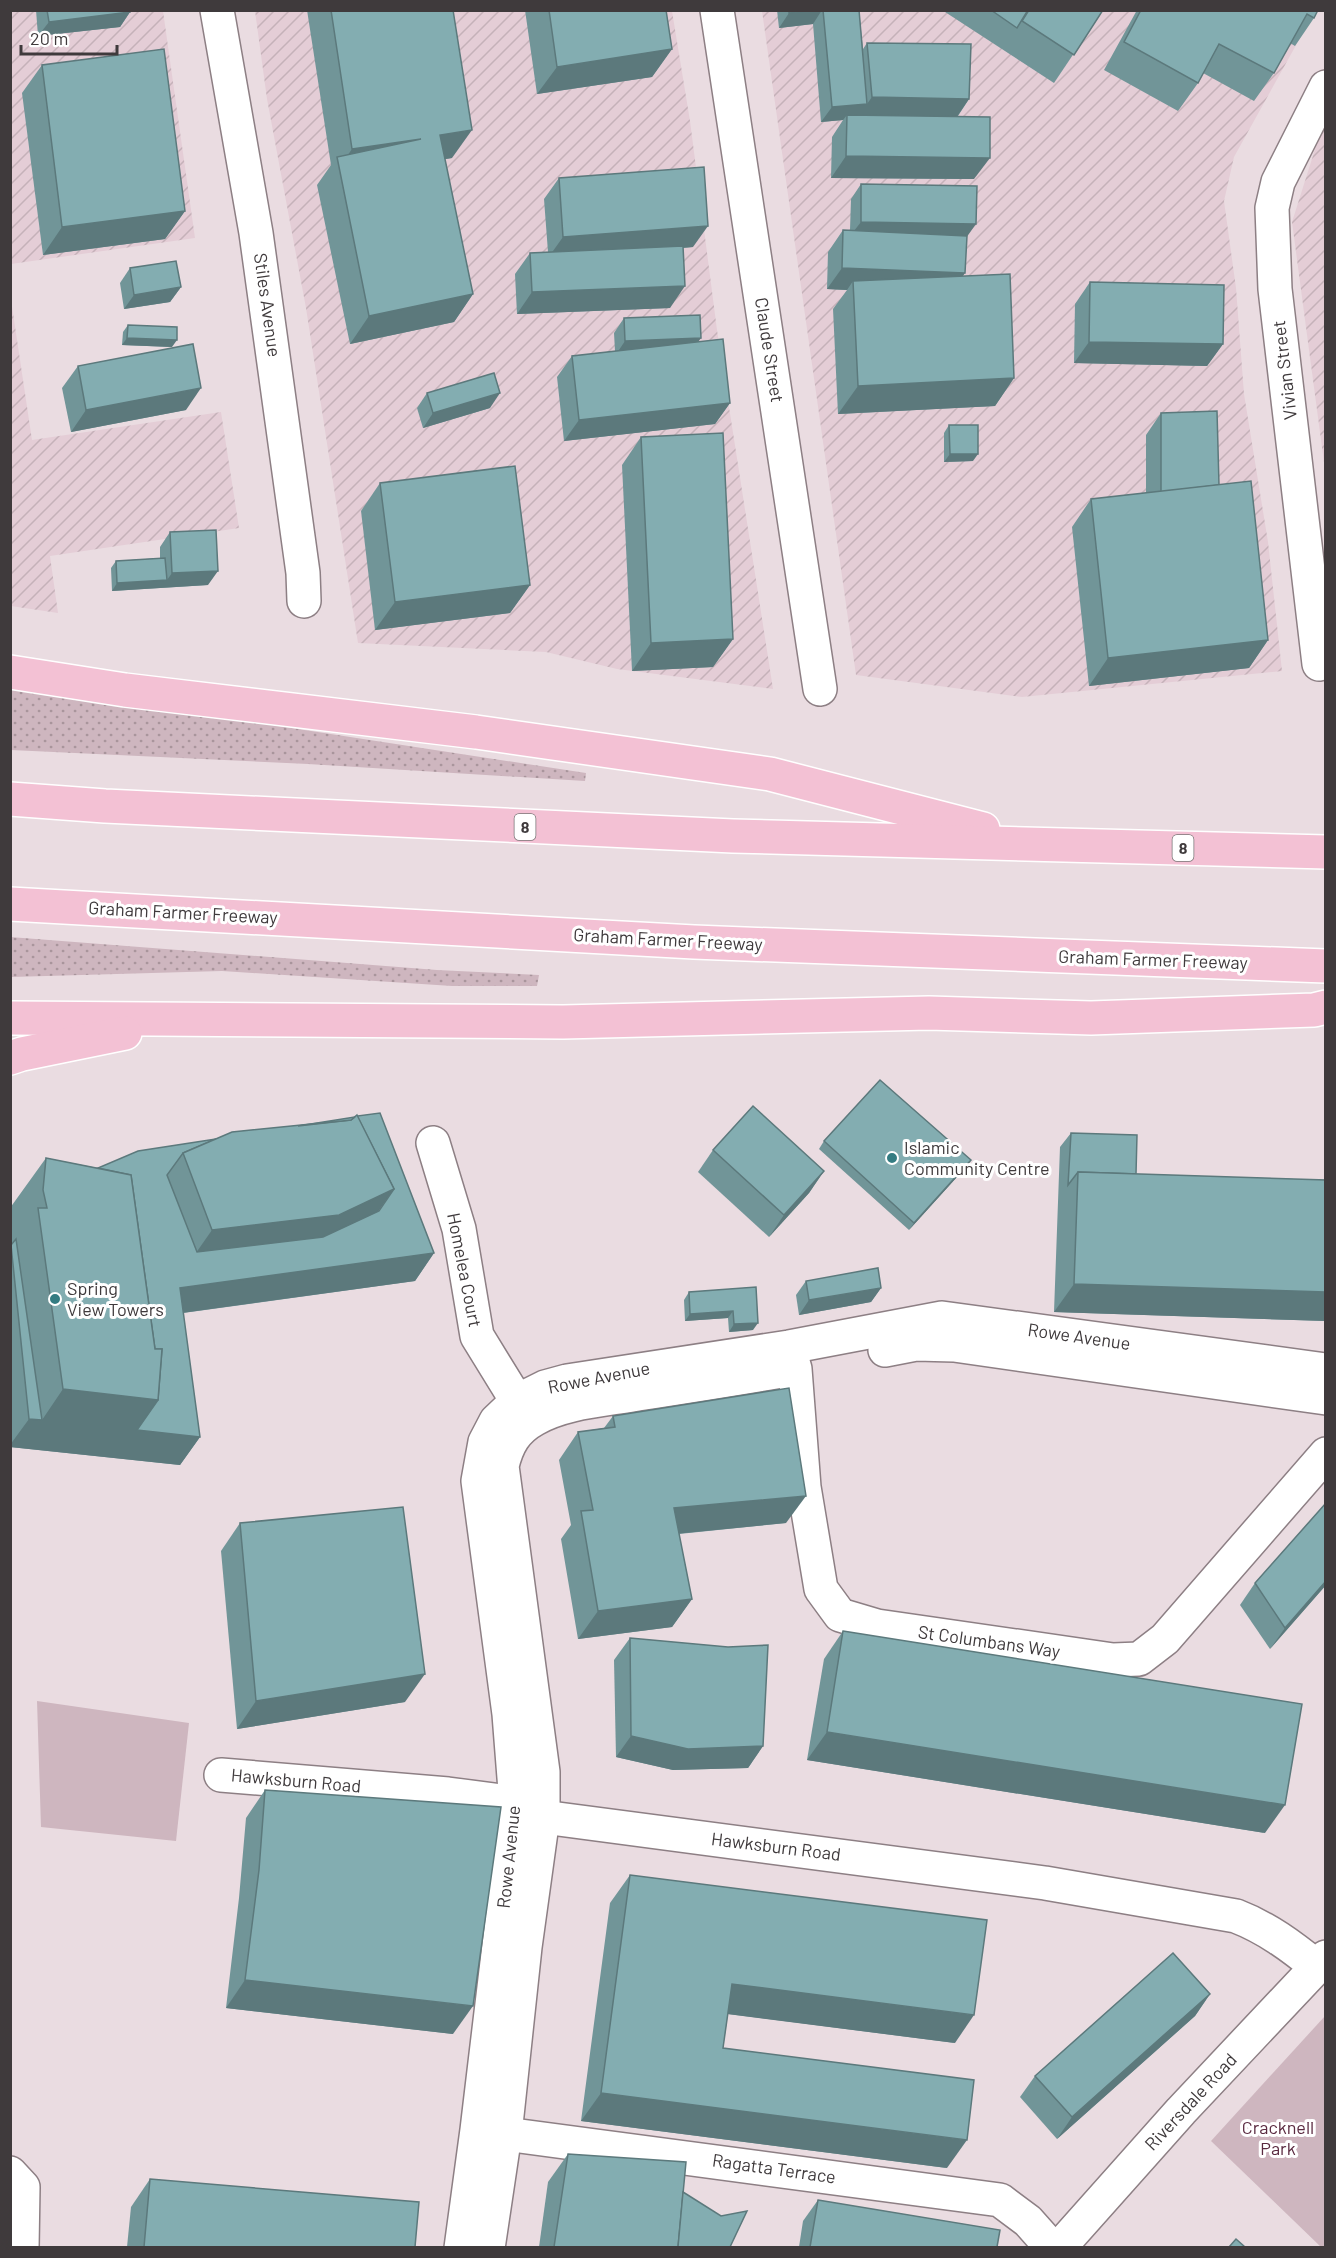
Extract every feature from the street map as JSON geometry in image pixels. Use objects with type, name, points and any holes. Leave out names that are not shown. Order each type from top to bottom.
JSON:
[{"type":"highway","points":[[10,672],[125,690],[476,732],[770,774],[1040,844]]},
{"type":"highway","name":"8","points":[[10,799],[129,808],[733,836],[1326,852]]},
{"type":"highway","name":"Graham Farmer Freeway","points":[[10,904],[694,942],[1326,966]]},
{"type":"highway","points":[[10,1018],[563,1022],[929,1013],[1091,1018],[1314,1010],[1326,1007]]},
{"type":"highway","points":[[10,1058],[194,1020]]},
{"type":"street","name":"Stiles Avenue","points":[[217,10],[258,244],[303,573],[304,601]]},
{"type":"street","name":"Claude Street","points":[[717,10],[820,689]]},
{"type":"street","name":"Vivian Street","points":[[1319,664],[1275,289],[1272,208],[1278,182],[1326,87]]},
{"type":"street","name":"Homelea Court","points":[[433,1143],[459,1229],[477,1336],[525,1411]]},
{"type":"street","name":"Rowe Avenue","points":[[792,1358],[942,1318],[1326,1370]]},
{"type":"street","name":"Rowe Avenue","points":[[461,2247],[491,2132],[525,1947],[529,1810],[543,1772],[502,1466],[507,1447],[516,1435],[525,1411],[545,1387],[567,1382],[916,1344],[954,1345],[1326,1398]]},
{"type":"street","name":"St Columbans Way","points":[[792,1358],[804,1487],[821,1589],[840,1615],[877,1626],[1113,1660],[1139,1659],[1165,1639],[1326,1454]]},
{"type":"street","name":"Hawksburn Road","points":[[221,1775],[448,1794],[529,1810],[1045,1882],[1236,1916],[1259,1925],[1321,1962]]},
{"type":"street","name":"Riversdale Road","points":[[1059,2247],[1181,2111],[1321,1962]]},
{"type":"street","name":"Rowe Avenue","points":[[488,2247],[491,2132]]},
{"type":"street","name":"Ragatta Terrace","points":[[491,2132],[1000,2200],[1028,2221],[1052,2247]]},
{"type":"street","points":[[10,2173],[23,2187],[22,2247]]},
{"type":"shaded area","points":[[10,11],[163,11],[195,238],[11,264]]},
{"type":"shaded area","points":[[255,11],[672,11],[690,121],[717,330],[773,689],[617,669],[546,652],[358,643],[306,308],[267,99]]},
{"type":"shaded area","points":[[762,11],[1315,11],[1234,157],[1224,201],[1236,288],[1244,394],[1268,542],[1282,671],[1022,697],[856,675]]},
{"type":"shaded area","points":[[1325,128],[1325,470],[1292,222],[1317,143]]},
{"type":"shaded area","points":[[10,293],[32,440],[221,412],[239,528],[50,556],[58,613],[11,606]]},
{"type":"green space","points":[[10,682],[232,719],[586,773],[585,781],[308,764],[11,750]]},
{"type":"green space","points":[[10,937],[437,970],[539,975],[537,986],[452,986],[222,971],[11,977]]},
{"type":"green space","points":[[37,1701],[189,1723],[176,1841],[41,1827]]},
{"type":"green space","name":"Cracknell Park","points":[[1325,2016],[1326,2247],[1322,2248],[1211,2141]]},
{"type":"building","points":[[47,10],[130,10],[130,12],[49,22]]},
{"type":"building","points":[[331,10],[453,10],[472,130],[440,135],[473,294],[369,316],[337,157],[421,139],[352,149]]},
{"type":"building","points":[[549,10],[666,10],[672,49],[557,67]]},
{"type":"building","points":[[789,10],[813,10],[789,13]]},
{"type":"building","points":[[823,10],[859,10],[867,104],[832,107]]},
{"type":"building","points":[[991,10],[1028,10],[1017,28]]},
{"type":"building","points":[[1029,10],[1103,10],[1074,55],[1022,21]]},
{"type":"building","points":[[1141,10],[1318,10],[1314,18],[1307,14],[1274,73],[1219,44],[1198,83],[1124,42]]},
{"type":"building","points":[[867,43],[971,44],[969,99],[872,97]]},
{"type":"building","points":[[164,49],[185,211],[62,227],[42,65]]},
{"type":"building","points":[[847,115],[990,117],[990,158],[846,156]]},
{"type":"building","points":[[704,167],[708,226],[563,237],[559,178]]},
{"type":"building","points":[[861,184],[977,186],[976,224],[861,222]]},
{"type":"building","points":[[843,230],[967,236],[965,273],[842,268]]},
{"type":"building","points":[[683,246],[685,286],[532,292],[530,253]]},
{"type":"building","points":[[176,261],[181,287],[134,295],[130,268]]},
{"type":"building","points":[[1010,274],[1014,378],[858,386],[853,281]]},
{"type":"building","points":[[1090,282],[1224,285],[1223,344],[1089,342]]},
{"type":"building","points":[[700,315],[701,338],[625,341],[624,318]]},
{"type":"building","points":[[128,325],[177,327],[177,340],[127,338]]},
{"type":"building","points":[[723,339],[730,403],[579,420],[572,356]]},
{"type":"building","points":[[193,344],[201,388],[86,410],[78,366]]},
{"type":"building","points":[[494,373],[500,393],[433,413],[427,393]]},
{"type":"building","points":[[1217,411],[1219,485],[1161,492],[1161,413]]},
{"type":"building","points":[[949,425],[978,425],[978,454],[950,454]]},
{"type":"building","points":[[723,433],[733,639],[651,643],[641,437]]},
{"type":"building","points":[[515,466],[530,585],[395,602],[380,483]]},
{"type":"building","points":[[1251,481],[1268,640],[1108,658],[1091,499]]},
{"type":"building","points":[[216,530],[218,571],[172,573],[170,532]]},
{"type":"building","points":[[165,558],[167,580],[117,583],[116,561]]},
{"type":"building","name":"Islamic Community Centre","points":[[880,1080],[971,1160],[914,1223],[824,1141]]},
{"type":"building","points":[[753,1106],[824,1171],[784,1215],[713,1150]]},
{"type":"building","points":[[380,1113],[434,1253],[180,1288],[200,1437],[137,1430],[158,1400],[162,1349],[155,1349],[131,1175],[98,1168],[138,1151],[216,1139],[183,1153],[167,1175],[197,1252],[323,1237],[379,1211],[394,1189],[357,1116]]},
{"type":"building","points":[[357,1115],[394,1189],[339,1215],[212,1230],[183,1153],[232,1132],[351,1120]]},
{"type":"building","points":[[355,1117],[351,1120],[298,1126]]},
{"type":"building","points":[[1071,1133],[1137,1135],[1136,1174],[1078,1172],[1068,1185]]},
{"type":"building","points":[[46,1158],[131,1175],[155,1349],[162,1349],[158,1400],[63,1389],[38,1208],[47,1208],[43,1190]]},
{"type":"building","points":[[1078,1172],[1326,1180],[1326,1292],[1074,1284]]},
{"type":"building","points":[[16,1239],[42,1420],[29,1419],[11,1245]]},
{"type":"building","points":[[878,1268],[881,1288],[809,1300],[806,1281]]},
{"type":"building","points":[[756,1287],[758,1323],[734,1324],[733,1311],[690,1314],[689,1292]]},
{"type":"building","points":[[789,1388],[806,1496],[674,1508],[692,1599],[598,1611],[581,1511],[593,1510],[578,1432],[615,1427],[613,1416]]},
{"type":"building","points":[[1326,1503],[1326,1581],[1285,1628],[1255,1583]]},
{"type":"building","points":[[403,1507],[425,1674],[256,1701],[240,1523]]},
{"type":"building","points":[[843,1631],[1302,1704],[1285,1805],[827,1732]]},
{"type":"building","points":[[630,1638],[728,1647],[768,1645],[763,1746],[688,1749],[631,1736]]},
{"type":"building","points":[[265,1790],[501,1807],[473,2006],[245,1980],[259,1870]]},
{"type":"building","points":[[630,1875],[987,1920],[974,2015],[732,1984],[723,2048],[974,2080],[967,2140],[601,2093]]},
{"type":"building","points":[[1173,1953],[1210,1994],[1072,2117],[1035,2076]]},
{"type":"building","points":[[568,2154],[686,2162],[678,2247],[554,2247]]},
{"type":"building","points":[[150,2179],[419,2202],[415,2247],[144,2247]]},
{"type":"building","points":[[683,2192],[721,2216],[747,2211],[730,2247],[678,2247]]},
{"type":"building","points":[[818,2200],[1000,2230],[997,2247],[810,2247]]},
{"type":"building","points":[[1236,2239],[1245,2247],[1229,2247]]},
{"type":"place","name":"Islamic Community Centre","points":[[892,1158]]},
{"type":"place","name":"Spring View Towers","points":[[55,1299]]}]
